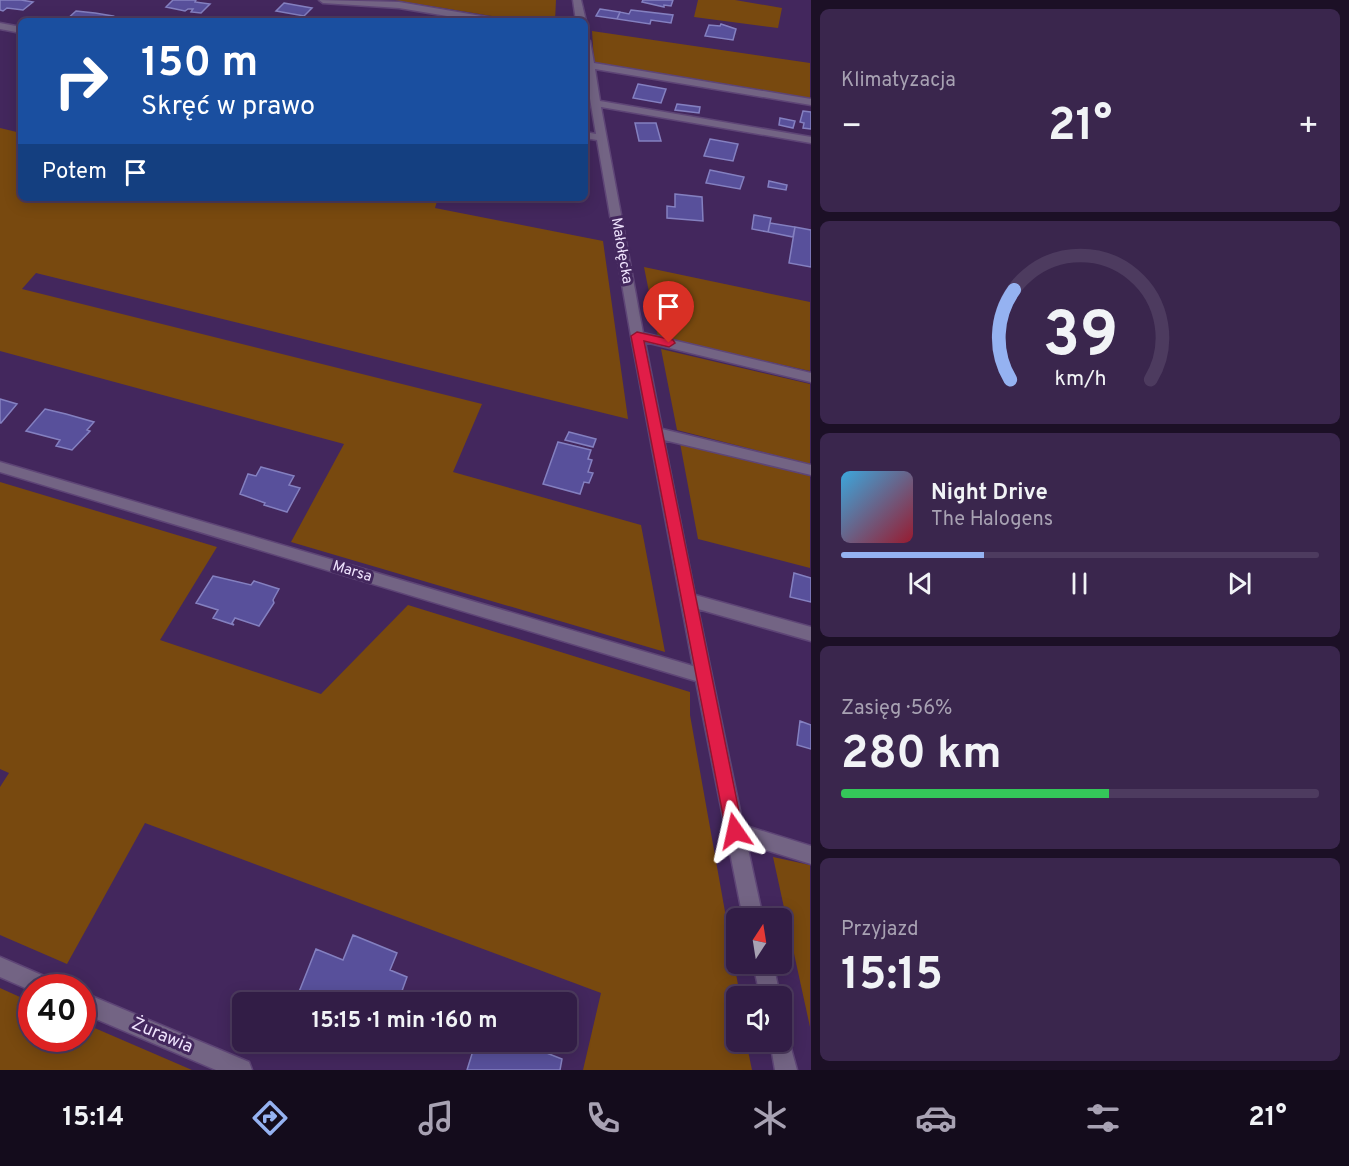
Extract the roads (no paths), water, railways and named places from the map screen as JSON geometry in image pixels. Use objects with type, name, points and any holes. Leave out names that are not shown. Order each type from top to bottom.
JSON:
[{"type":"street","points":[[323,0],[399,4],[476,18]]},
{"type":"street","points":[[577,0],[580,18]]},
{"type":"street","points":[[0,26],[18,29]]},
{"type":"street","name":"Małołęcka","points":[[588,60],[687,599],[751,908]]},
{"type":"street","points":[[589,66],[608,67],[810,102]]},
{"type":"street","points":[[597,103],[810,140]]},
{"type":"street","points":[[588,136],[602,138]]},
{"type":"street","points":[[637,336],[810,378]]},
{"type":"street","points":[[656,433],[810,470]]},
{"type":"street","name":"Marsa","points":[[0,467],[704,676]]},
{"type":"street","points":[[687,599],[810,634]]},
{"type":"street","points":[[735,831],[810,855]]},
{"type":"street","points":[[0,967],[18,975]]},
{"type":"street","name":"Żurawia","points":[[96,1008],[241,1070]]},
{"type":"street","points":[[782,1052],[786,1070]]}]
